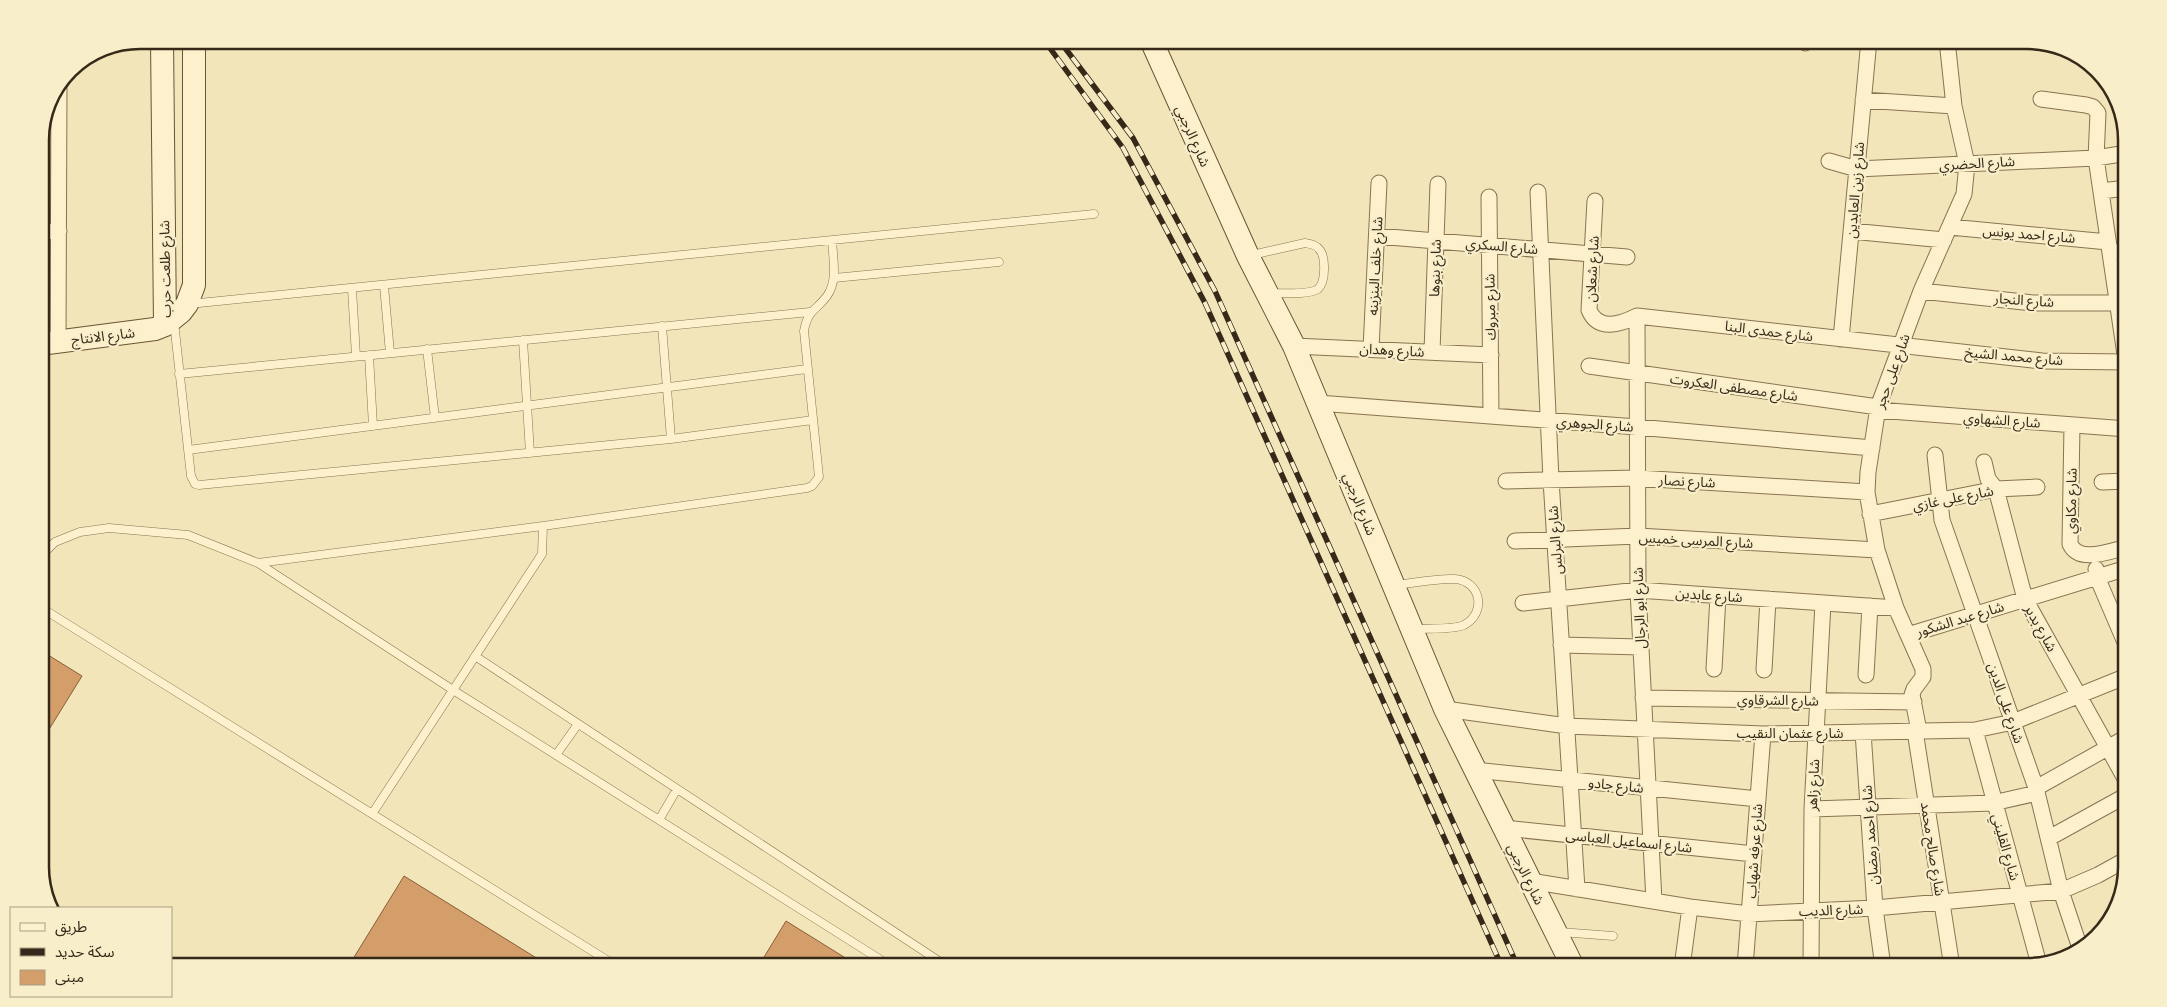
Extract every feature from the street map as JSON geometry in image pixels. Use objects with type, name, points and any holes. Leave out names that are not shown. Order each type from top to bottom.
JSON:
[{"type":"main road","name":"شارع طلعت حرب","points":[[162,49],[175,316]]},
{"type":"main road","name":"شارع طلعت حرب","points":[[175,316],[194,285],[194,49]]},
{"type":"main road","name":"شارع الرجبي","points":[[1155,49],[1248,256],[1294,346],[1445,709],[1568,958]]},
{"type":"main road","name":"شارع الانتاج","points":[[49,343],[155,329],[175,316]]},
{"type":"street","name":"شارع زين العابدين","points":[[1841,339],[1868,49]]},
{"type":"street","name":"شارع على حجر","points":[[1917,731],[1912,695],[1923,677],[1923,669],[1896,608],[1877,550],[1867,492],[1877,409],[1921,292],[1964,194],[1967,164],[1954,106],[1948,49]]},
{"type":"street","points":[[49,343],[59,231],[59,98]]},
{"type":"street","points":[[2041,99],[2086,105],[2093,107],[2098,112],[2096,158],[2109,247],[2118,286]]},
{"type":"street","points":[[1863,100],[1954,106]]},
{"type":"street","name":"شارع الحضري","points":[[1829,161],[1857,169],[2096,158],[2118,154]]},
{"type":"street","name":"شارع خلف البنزينه","points":[[1371,349],[1379,183]]},
{"type":"street","name":"شارع بنوها","points":[[1432,352],[1438,184]]},
{"type":"street","points":[[2101,192],[2118,189]]},
{"type":"street","name":"شارع البرلس","points":[[1538,192],[1551,480],[1577,889]]},
{"type":"street","name":"شارع مبروك","points":[[1488,197],[1491,416]]},
{"type":"street","name":"شارع شعلان","points":[[1595,201],[1589,310],[1592,318],[1599,323],[1618,324],[1638,316]]},
{"type":"street","points":[[49,232],[59,231]]},
{"type":"street","name":"شارع احمد يونس","points":[[1851,231],[1947,234],[2118,249]]},
{"type":"street","name":"شارع السكري","points":[[1377,236],[1627,256]]},
{"type":"street","name":"شارع النجار","points":[[1921,292],[2033,303],[2118,303]]},
{"type":"street","name":"شارع حمدى البنا","points":[[1638,316],[1901,346]]},
{"type":"street","name":"شارع ابو الرجال","points":[[1638,316],[1636,373],[1638,590],[1654,901]]},
{"type":"street","name":"شارع وهدان","points":[[1294,346],[1491,355]]},
{"type":"street","name":"شارع محمد الشيخ","points":[[1901,346],[2042,361],[2118,364]]},
{"type":"street","name":"شارع مصطفى العكروت","points":[[1590,366],[1877,409]]},
{"type":"street","name":"شارع الجوهري","points":[[1318,403],[1637,427],[1872,448]]},
{"type":"street","name":"شارع الشهاوي","points":[[1877,409],[2118,428]]},
{"type":"street","name":"شارع مكاوي","points":[[2072,425],[2070,544],[2079,555],[2093,555]]},
{"type":"street","name":"شارع على الدين","points":[[1935,455],[1942,520],[2037,790],[2061,891],[2078,943]]},
{"type":"street","name":"شارع بدير","points":[[1984,462],[1988,479],[1996,489],[2025,599],[2118,766]]},
{"type":"street","name":"شارع نصار","points":[[1506,481],[1637,478],[1867,492]]},
{"type":"street","points":[[2102,482],[2118,481]]},
{"type":"street","name":"شارع على غازي","points":[[1870,514],[1996,489],[2037,487]]},
{"type":"street","name":"شارع المرسى خميس","points":[[1516,541],[1638,536],[1877,550]]},
{"type":"street","points":[[2118,549],[2093,555],[2097,577],[2118,626]]},
{"type":"street","name":"شارع عبد الشكور","points":[[1908,636],[2118,571]]},
{"type":"street","name":"شارع عابدين","points":[[1523,603],[1638,590],[1896,608]]},
{"type":"street","points":[[1714,669],[1718,596]]},
{"type":"street","points":[[1764,670],[1768,599]]},
{"type":"street","name":"شارع زاهر","points":[[1811,958],[1812,809],[1823,603]]},
{"type":"street","points":[[1866,675],[1870,606]]},
{"type":"street","points":[[1562,645],[1641,647]]},
{"type":"street","name":"شارع عثمان النقيب","points":[[1445,709],[1567,726],[1645,730],[1815,734],[1975,730],[2013,722],[2118,679]]},
{"type":"street","name":"شارع الشرقاوي","points":[[1643,698],[1914,702]]},
{"type":"street","name":"شارع القليني","points":[[1975,730],[2037,957]]},
{"type":"street","name":"شارع صالح محمد","points":[[1917,731],[1926,805],[1950,958]]},
{"type":"street","name":"شارع احمد رمضان","points":[[1863,732],[1875,908],[1882,958]]},
{"type":"street","name":"شارع عرفه شهاب","points":[[1746,958],[1763,734]]},
{"type":"street","points":[[1812,809],[1994,802],[2037,790],[2118,743]]},
{"type":"street","name":"شارع جادو","points":[[1474,770],[1758,799]]},
{"type":"street","points":[[2049,838],[2118,800]]},
{"type":"street","name":"شارع اسماعيل العباسى","points":[[1504,828],[1754,854]]},
{"type":"street","name":"شارع الديب","points":[[1530,881],[1690,907],[1749,914],[1875,908],[2061,891],[2118,864]]},
{"type":"street","points":[[1683,958],[1690,907]]},
{"type":"lane","points":[[812,420],[671,439],[199,485],[192,480],[179,374],[175,316],[352,289],[1094,214]]},
{"type":"lane","points":[[258,563],[543,526],[812,486],[819,477],[804,331],[810,312],[827,296],[834,278],[832,241]]},
{"type":"lane","points":[[1248,256],[1305,243],[1313,244],[1320,249],[1324,257],[1323,282],[1319,288],[1312,292],[1267,293]]},
{"type":"lane","points":[[834,278],[999,262]]},
{"type":"lane","points":[[384,286],[390,353]]},
{"type":"lane","points":[[352,289],[356,356]]},
{"type":"lane","points":[[179,374],[810,312]]},
{"type":"lane","points":[[662,326],[671,439]]},
{"type":"lane","points":[[523,340],[530,453]]},
{"type":"lane","points":[[427,350],[434,418]]},
{"type":"lane","points":[[369,355],[373,426]]},
{"type":"lane","points":[[188,450],[807,369]]},
{"type":"lane","points":[[372,814],[542,554],[543,526]]},
{"type":"lane","points":[[49,548],[55,542],[80,532],[109,528],[188,535],[258,563],[556,756],[878,958]]},
{"type":"lane","points":[[1393,585],[1455,579],[1468,583],[1477,594],[1479,607],[1473,619],[1461,626],[1412,629]]},
{"type":"lane","points":[[49,613],[604,958]]},
{"type":"lane","points":[[475,656],[934,958]]},
{"type":"lane","points":[[556,756],[578,724]]},
{"type":"lane","points":[[659,820],[677,789]]},
{"type":"lane","points":[[1555,932],[1613,936]]},
{"type":"building","points":[[49,656],[82,676],[49,729]]},
{"type":"building","points":[[404,876],[536,958],[354,958]]},
{"type":"building","points":[[786,921],[846,958],[763,958]]},
{"type":"railway","points":[[1051,49],[1123,148],[1205,303],[1498,958]]},
{"type":"railway","points":[[1066,49],[1133,138],[1215,291],[1514,958]]}]
